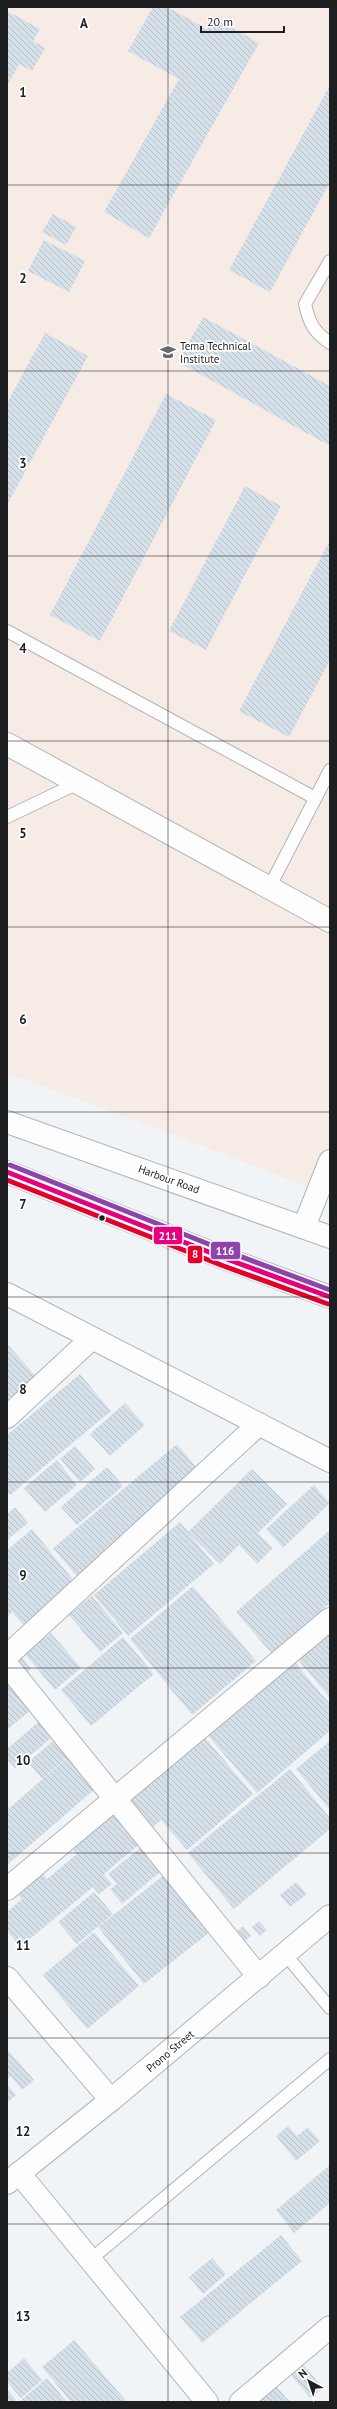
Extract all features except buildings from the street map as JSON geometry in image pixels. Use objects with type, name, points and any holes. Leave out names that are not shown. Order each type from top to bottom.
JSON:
[{"type":"main road","points":[[7,744],[330,921]]},
{"type":"main road","name":"Harbour Road","points":[[7,1122],[330,1237]]},
{"type":"main road","points":[[304,1227],[330,1161]]},
{"type":"main road","points":[[7,1172],[224,1258],[330,1297]]},
{"type":"main road","points":[[7,1294],[228,1410],[259,1424],[330,1461]]},
{"type":"main road","points":[[7,1417],[91,1339]]},
{"type":"main road","points":[[7,1656],[259,1424]]},
{"type":"main road","points":[[7,1890],[330,1619]]},
{"type":"main road","points":[[7,1665],[259,1977]]},
{"type":"main road","name":"Prono Street","points":[[13,2178],[112,2100],[330,1916]]},
{"type":"main road","points":[[7,1978],[112,2100]]},
{"type":"main road","points":[[13,2178],[90,2260],[207,2402]]},
{"type":"main road","points":[[241,2402],[330,2327]]},
{"type":"lane","points":[[330,261],[305,304],[308,321],[314,330],[330,343]]},
{"type":"lane","points":[[7,631],[315,798]]},
{"type":"lane","points":[[269,888],[330,770]]},
{"type":"lane","points":[[7,817],[78,783]]},
{"type":"lane","points":[[285,1954],[330,2008]]},
{"type":"lane","points":[[90,2260],[330,2059]]},
{"type":"shaded area","name":"Tema Technical Institute","points":[[7,7],[330,7],[330,1196],[175,1135],[7,1073]]},
{"type":"transit line","name":"116","points":[[10,1165],[226,1251],[330,1290]]},
{"type":"transit line","name":"211","points":[[7,1172],[224,1258],[330,1297]]},
{"type":"transit line","name":"8","points":[[7,1180],[221,1265],[328,1304]]},
{"type":"place","name":"Tema Technical Institute","points":[[168,352]]}]
